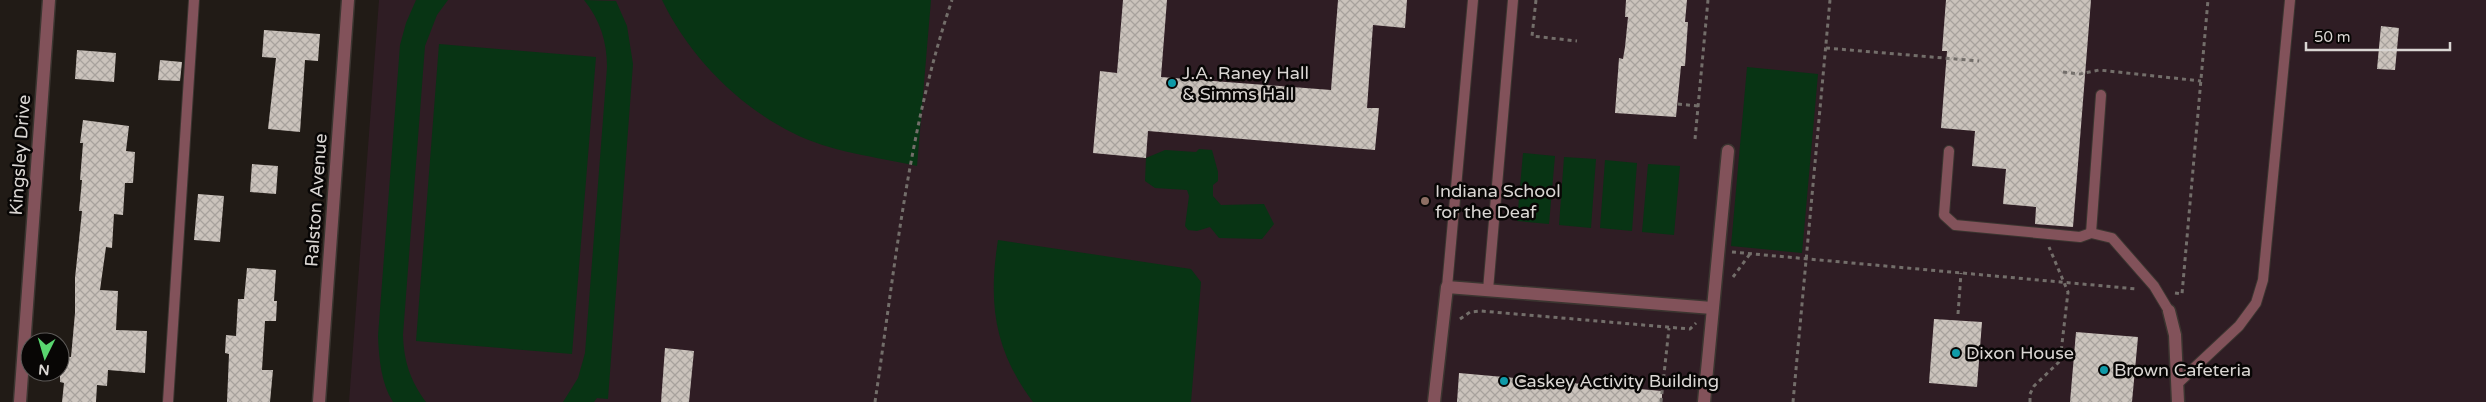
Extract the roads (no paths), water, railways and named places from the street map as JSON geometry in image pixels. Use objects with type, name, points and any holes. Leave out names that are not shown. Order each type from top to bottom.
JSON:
[{"type":"street","name":"Kingsley Drive","points":[[20,402],[49,0]]},
{"type":"street","name":"Ralston Avenue","points":[[319,402],[348,0]]},
{"type":"street","points":[[1704,402],[1710,308],[1728,150]]},
{"type":"street","points":[[1434,402],[1448,287],[1710,308]]},
{"type":"street","points":[[2169,311],[2175,335],[2178,402]]},
{"type":"lane","points":[[168,402],[194,0]]},
{"type":"lane","points":[[1448,287],[1473,0]]},
{"type":"lane","points":[[1488,290],[1513,0]]},
{"type":"lane","points":[[2177,384],[2239,326],[2256,303],[2263,280],[2290,0]]},
{"type":"lane","points":[[2091,233],[2101,96]]},
{"type":"lane","points":[[1950,151],[1944,215],[1955,225],[2080,237],[2091,233],[2112,238],[2157,291],[2169,311]]},
{"type":"place","name":"J.A. Raney Hall & Simms Hall","points":[[1172,83]]},
{"type":"place","name":"Indiana School for the Deaf","points":[[1425,201]]},
{"type":"place","name":"Dixon House","points":[[1956,353]]},
{"type":"place","name":"Brown Cafeteria","points":[[2104,370]]},
{"type":"place","name":"Caskey Activity Building","points":[[1504,381]]}]
